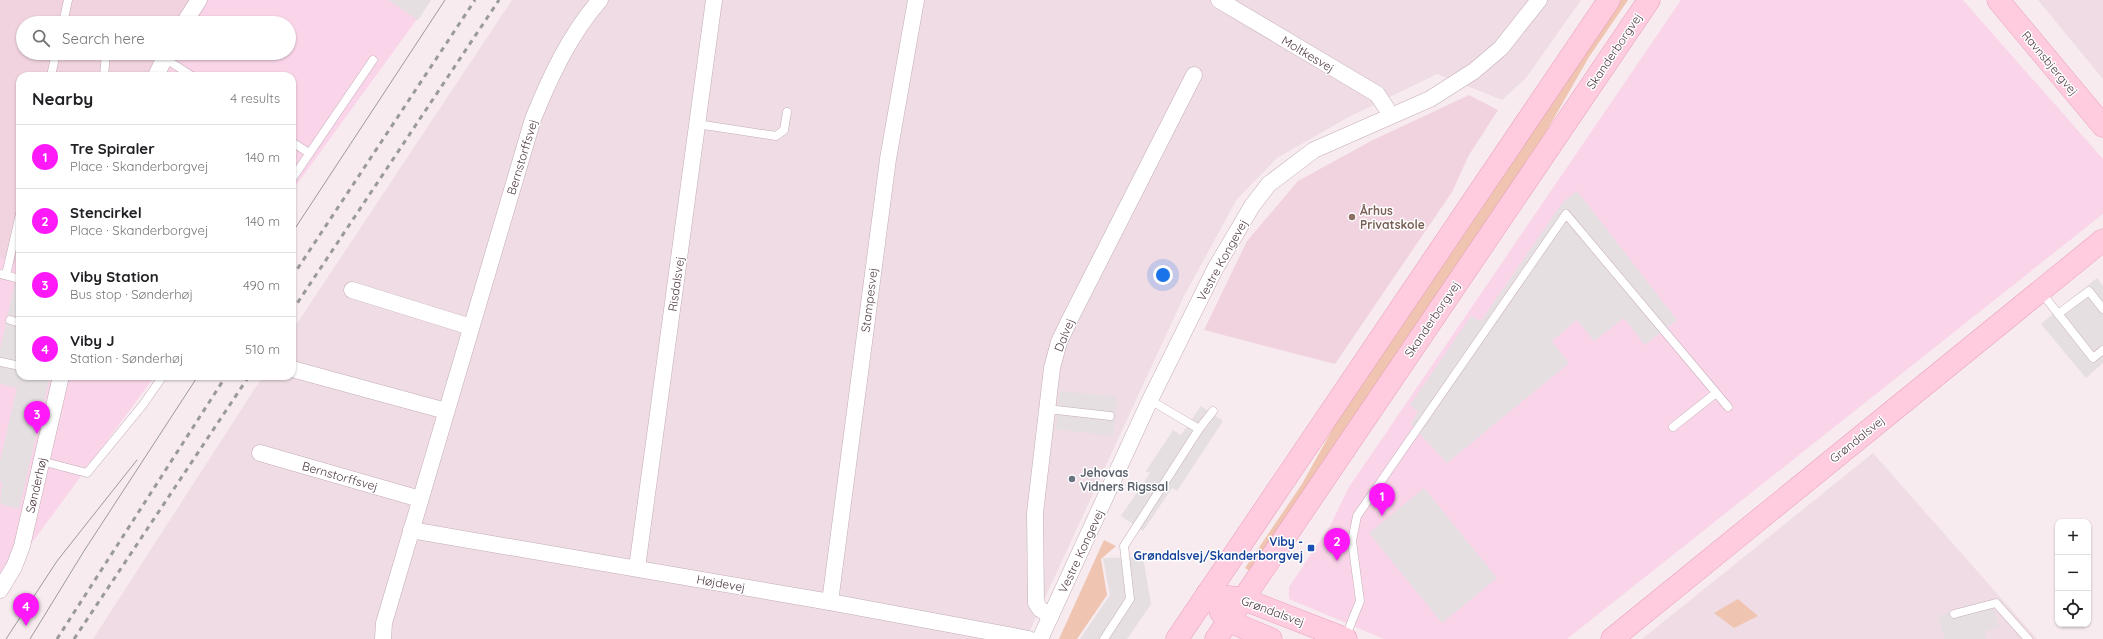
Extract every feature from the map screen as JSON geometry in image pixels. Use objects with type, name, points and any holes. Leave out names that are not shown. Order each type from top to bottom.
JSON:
[{"type":"main road","points":[[1177,639],[1609,0]]},
{"type":"main road","name":"Skanderborgvej","points":[[1216,639],[1649,0]]},
{"type":"main road","name":"Ravnsbjergvej","points":[[1998,0],[2103,126]]},
{"type":"main road","name":"Grøndalsvej","points":[[1612,639],[2103,240]]},
{"type":"main road","name":"Grøndalsvej","points":[[1207,594],[1243,599],[1345,639]]},
{"type":"main road","name":"Grøndalsvej","points":[[1207,594],[1228,621],[1271,639]]},
{"type":"street","points":[[189,16],[199,0]]},
{"type":"street","name":"Bernstorffsvej","points":[[382,639],[384,623],[533,118],[549,81],[569,44],[590,11],[600,0]]},
{"type":"street","name":"Risdalsvej","points":[[637,568],[714,0]]},
{"type":"street","name":"Stampesvej","points":[[830,602],[888,158],[916,0]]},
{"type":"street","name":"Moltkesvej","points":[[1219,0],[1377,94],[1391,114]]},
{"type":"street","name":"Vestre Kongevej","points":[[1040,639],[1150,400],[1215,269],[1252,206],[1269,184],[1314,150],[1391,114],[1430,99],[1474,71],[1500,48],[1539,0]]},
{"type":"street","points":[[158,72],[164,60]]},
{"type":"street","name":"Dalvej","points":[[1051,616],[1040,609],[1036,603],[1035,513],[1052,368],[1060,342],[1194,75]]},
{"type":"street","points":[[352,290],[471,327]]},
{"type":"street","points":[[296,370],[446,411]]},
{"type":"street","name":"Sønderhøj","points":[[0,590],[14,567],[22,546],[60,380]]},
{"type":"street","name":"Bernstorffsvej","points":[[260,453],[420,499]]},
{"type":"street","name":"Højdevej","points":[[411,530],[830,602],[1029,639]]},
{"type":"lane","points":[[65,16],[68,0]]},
{"type":"lane","points":[[52,72],[54,60]]},
{"type":"lane","points":[[104,72],[105,60]]},
{"type":"lane","points":[[172,60],[187,72]]},
{"type":"lane","points":[[296,173],[373,60]]},
{"type":"lane","points":[[697,124],[776,136],[784,130],[787,112]]},
{"type":"lane","points":[[296,145],[309,153]]},
{"type":"lane","points":[[1345,639],[1360,601],[1352,541],[1358,516],[1566,214],[1728,407]]},
{"type":"lane","points":[[16,228],[3,275],[16,278]]},
{"type":"lane","points":[[2041,291],[2093,358],[2103,350]]},
{"type":"lane","points":[[2058,314],[2089,291],[2103,309]]},
{"type":"lane","points":[[10,320],[16,322]]},
{"type":"lane","points":[[1,362],[16,365]]},
{"type":"lane","points":[[41,460],[87,473],[142,406],[160,380]]},
{"type":"lane","points":[[1673,427],[1716,393]]},
{"type":"lane","points":[[1150,400],[1199,429]]},
{"type":"lane","points":[[1047,409],[1110,416]]},
{"type":"lane","points":[[1104,639],[1130,599],[1124,546],[1199,429],[1213,411]]},
{"type":"lane","points":[[1954,614],[1996,603],[2028,639]]},
{"type":"shaded area","points":[[0,0],[431,0],[296,186],[296,72],[16,72],[16,380],[152,380],[14,567],[0,580]]},
{"type":"shaded area","points":[[0,0],[192,0],[182,16],[16,16],[16,60],[154,60],[148,72],[16,72],[16,262],[0,258]]},
{"type":"shaded area","points":[[388,0],[431,0],[418,20]]},
{"type":"shaded area","points":[[512,0],[1581,0],[1526,78],[1502,100],[1437,74],[1347,118],[1277,158],[1237,199],[1184,296],[1026,639],[93,639],[260,380],[296,380],[296,325]]},
{"type":"shaded area","points":[[1621,0],[1628,0],[1589,57],[1538,146],[1250,571],[1245,568],[1302,484],[1337,421]]},
{"type":"shaded area","points":[[1681,0],[1963,0],[2103,159],[2103,214],[1567,639],[1384,639],[1289,599],[1289,587],[1330,526],[1349,487]]},
{"type":"shaded area","points":[[2038,0],[2103,0],[2103,79]]},
{"type":"shaded area","name":"Århus Privatskole","points":[[1469,95],[1498,110],[1469,155],[1452,192],[1335,364],[1204,330],[1247,241],[1298,181],[1371,141]]},
{"type":"shaded area","points":[[1577,191],[1677,320],[1645,345],[1624,318],[1594,341],[1577,320],[1552,341],[1569,363],[1447,463],[1411,424],[1418,412],[1410,405],[1471,316],[1481,321],[1563,202]]},
{"type":"shaded area","points":[[16,278],[16,380],[49,380],[19,509],[0,504],[2,482],[0,481],[0,462],[17,388],[0,384],[0,349]]},
{"type":"shaded area","points":[[2097,278],[2103,286],[2103,363],[2086,378],[2041,324]]},
{"type":"shaded area","points":[[1060,391],[1117,397],[1113,436],[1056,429]]},
{"type":"shaded area","points":[[1201,406],[1223,421],[1177,491],[1172,488],[1143,531],[1121,516],[1150,473],[1146,471],[1173,430],[1181,435]]},
{"type":"shaded area","points":[[1873,453],[2037,639],[1642,639]]},
{"type":"shaded area","points":[[1424,488],[1497,578],[1442,623],[1369,533]]},
{"type":"shaded area","points":[[1104,540],[1116,546],[1101,559],[1107,595],[1077,639],[1059,639]]},
{"type":"shaded area","points":[[1143,557],[1151,604],[1127,639],[1080,639],[1110,595],[1103,558]]},
{"type":"shaded area","points":[[1738,599],[1758,616],[1734,628],[1714,613]]},
{"type":"shaded area","points":[[1991,600],[1999,627],[1984,632],[1986,639],[1945,639],[1938,616]]},
{"type":"tram line","points":[[296,227],[445,0]]},
{"type":"tram line","points":[[30,639],[84,551],[195,380]]},
{"type":"tram line","points":[[6,639],[57,561],[137,460]]},
{"type":"railway","points":[[296,271],[475,0]]},
{"type":"railway","points":[[296,305],[499,0]]},
{"type":"railway","points":[[57,639],[223,380]]},
{"type":"railway","points":[[74,639],[246,380]]},
{"type":"place","name":"Århus Privatskole","points":[[1352,217]]},
{"type":"place","name":"Viby Station","points":[[37,434]]},
{"type":"place","name":"Jehovas Vidners Rigssal","points":[[1072,479]]},
{"type":"place","name":"Tre Spiraler","points":[[1382,516]]},
{"type":"place","name":"Viby - Grøndalsvej/Skanderborgvej","points":[[1311,548]]},
{"type":"place","name":"Stencirkel","points":[[1337,561]]},
{"type":"place","name":"Viby J","points":[[26,626]]}]
